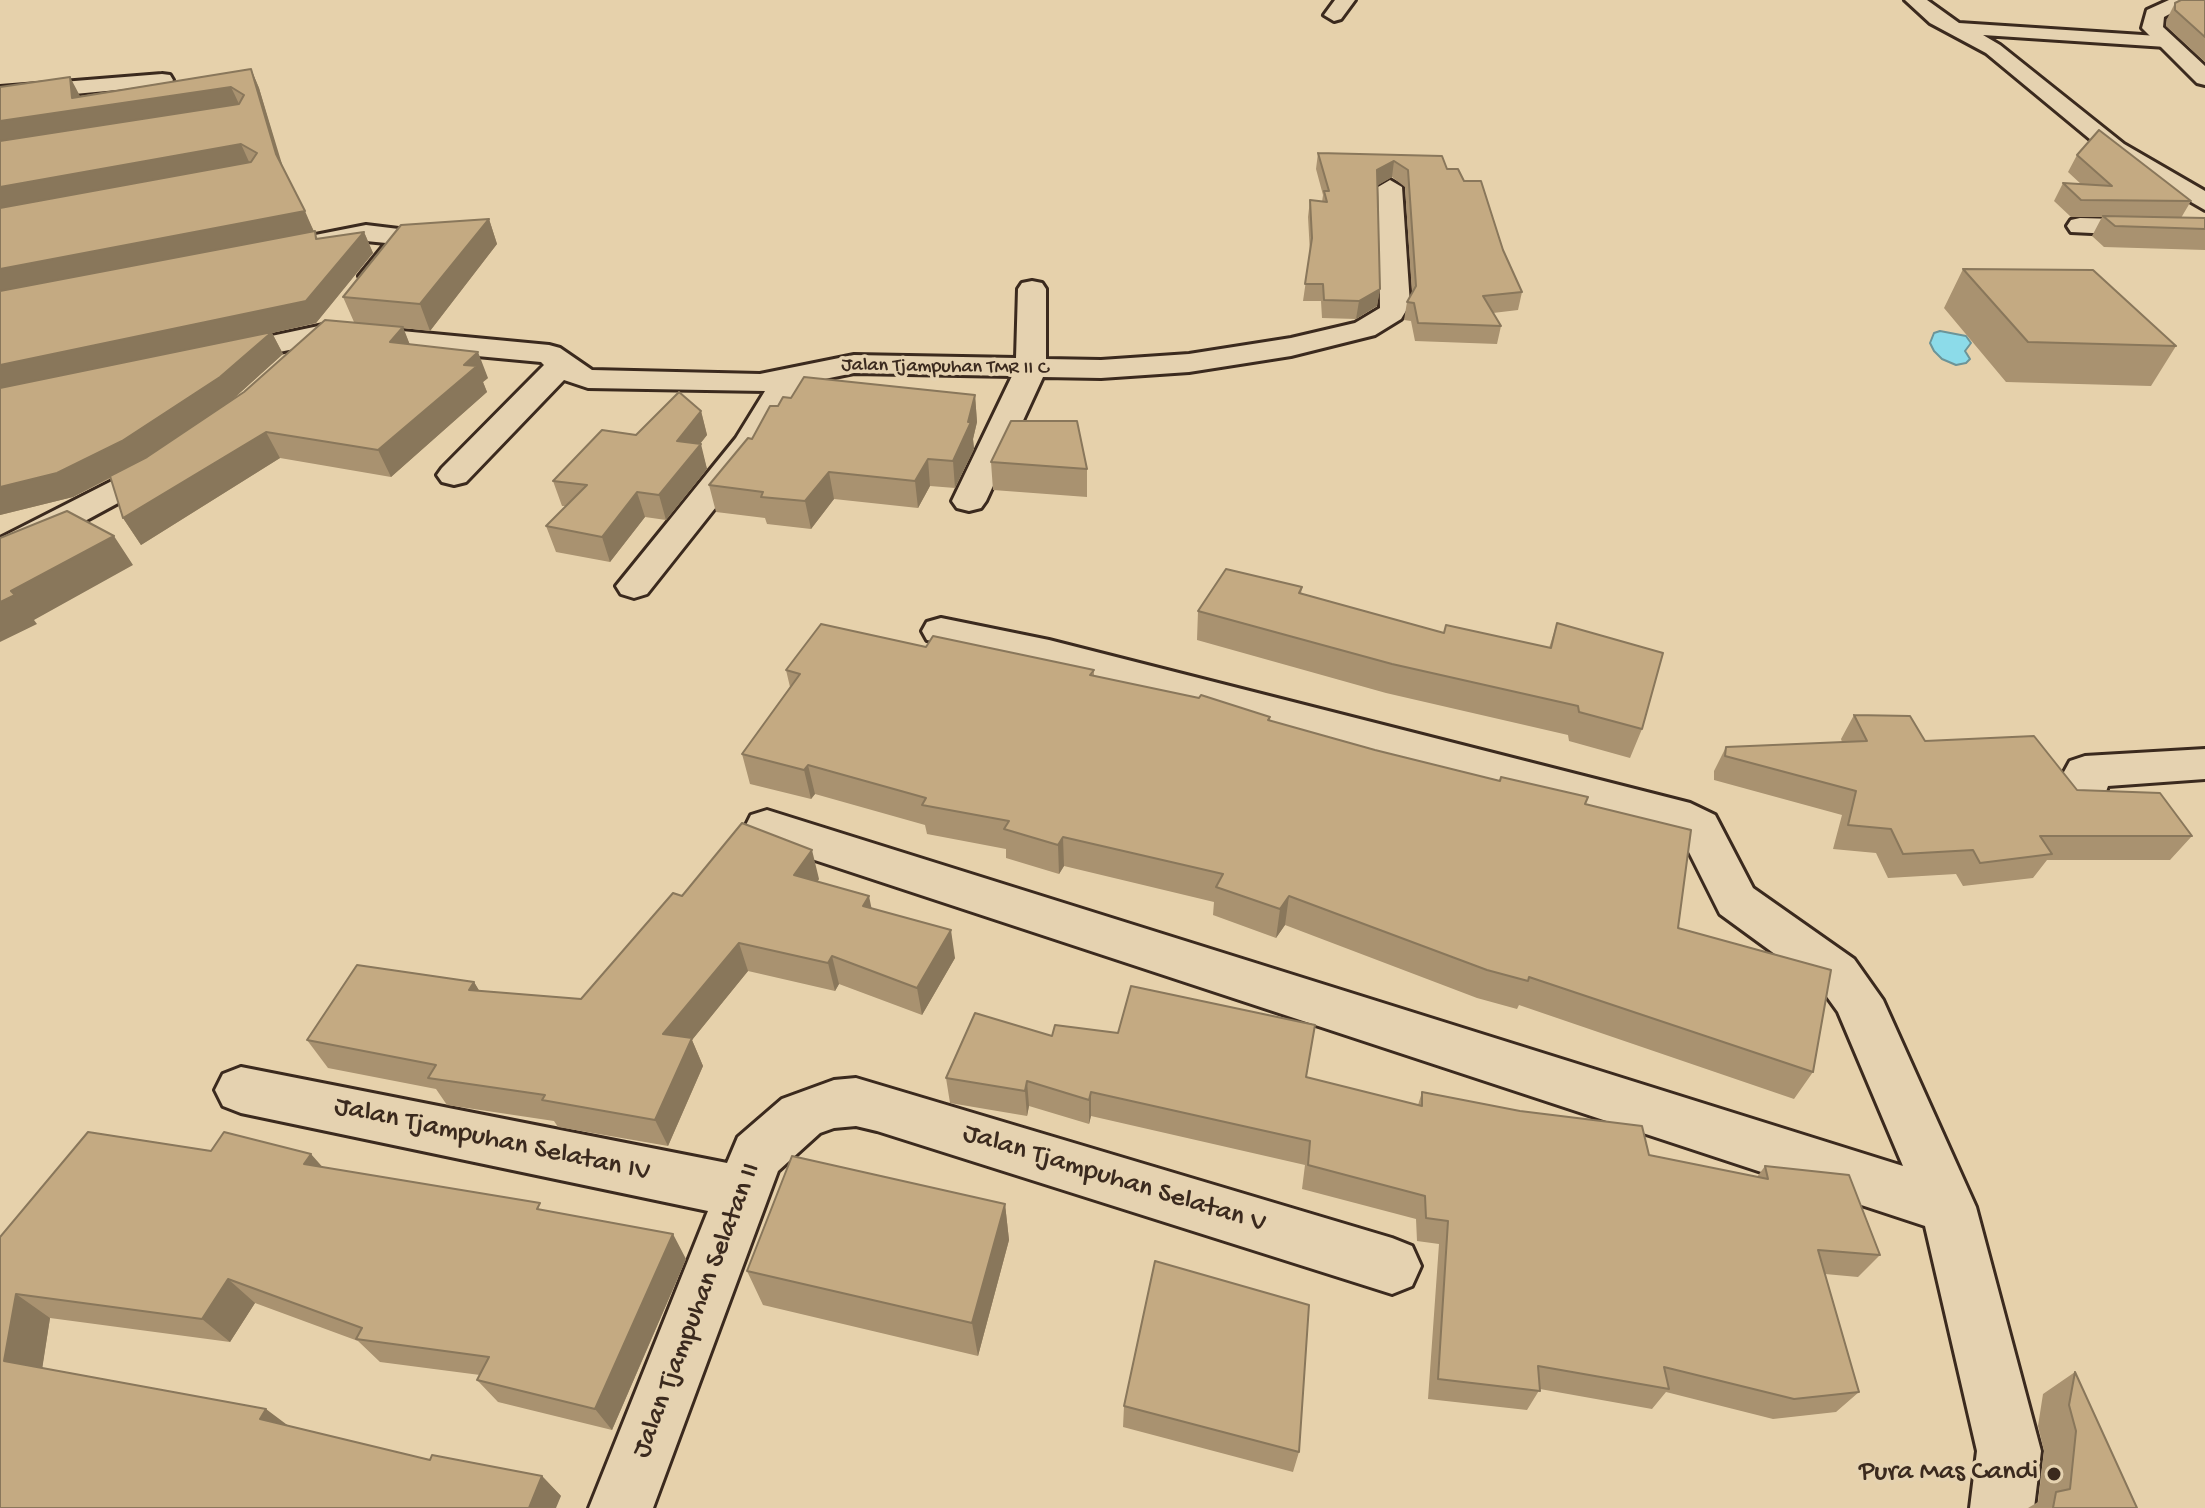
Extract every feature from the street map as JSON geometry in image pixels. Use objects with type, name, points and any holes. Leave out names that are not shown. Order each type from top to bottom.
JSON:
[{"type":"street","points":[[1915,0],[1918,6],[1953,28],[1993,49],[2116,149],[2205,202]]},
{"type":"street","points":[[2186,0],[2154,14],[2152,28],[2205,78]]},
{"type":"street","points":[[1953,28],[2166,41]]},
{"type":"street","points":[[0,94],[162,80]]},
{"type":"street","name":"Jalan Tjampuhan TMR II C","points":[[343,314],[370,340],[517,349],[549,354],[572,373],[588,379],[760,383],[826,367],[854,364],[1101,369],[1189,363],[1291,347],[1365,329],[1391,313],[1396,304],[1390,187]]},
{"type":"street","points":[[2080,226],[2174,229]]},
{"type":"street","points":[[287,371],[343,314],[401,242],[398,236],[378,232],[290,248]]},
{"type":"street","points":[[969,501],[1031,369],[1032,289]]},
{"type":"street","points":[[187,362],[343,314]]},
{"type":"street","points":[[454,475],[563,364]]},
{"type":"street","points":[[634,586],[750,442],[788,378]]},
{"type":"street","points":[[0,552],[150,474],[186,450]]},
{"type":"street","points":[[941,631],[1049,653],[1690,820],[1703,832],[1736,901],[1837,973],[1858,1000],[1948,1207],[2009,1451],[2002,1508]]},
{"type":"street","points":[[2087,792],[2085,772],[2205,764]]},
{"type":"street","points":[[767,827],[1948,1207]]},
{"type":"street","name":"Jalan Tjampuhan Selatan IV","points":[[241,1090],[743,1192]]},
{"type":"street","name":"Jalan Tjampuhan Selatan V","points":[[834,1104],[856,1102],[877,1107],[1392,1266]]},
{"type":"street","name":"Jalan Tjampuhan Selatan II","points":[[621,1508],[757,1155],[801,1116],[834,1104]]},
{"type":"water","points":[[1940,331],[1966,336],[1971,343],[1965,351],[1970,359],[1966,363],[1956,365],[1942,359],[1934,351],[1930,343],[1934,333]]},
{"type":"building","points":[[2205,0],[2205,37],[2175,10],[2175,3]]},
{"type":"building","points":[[251,69],[276,154],[305,211],[0,269],[0,208],[251,162],[257,153],[241,144],[0,187],[0,141],[239,104],[244,95],[231,87],[0,121],[0,87],[70,77],[72,98]]},
{"type":"building","points":[[2099,130],[2191,201],[2081,200],[2063,183],[2112,186],[2077,155]]},
{"type":"building","points":[[1318,153],[1442,156],[1447,169],[1458,169],[1464,181],[1481,181],[1503,250],[1522,292],[1483,296],[1501,326],[1418,323],[1414,303],[1407,302],[1416,286],[1408,170],[1394,161],[1377,170],[1380,289],[1359,301],[1324,300],[1323,284],[1305,284],[1312,238],[1310,200],[1327,202],[1324,191],[1329,191]]},
{"type":"building","points":[[2103,216],[2205,218],[2205,229],[2115,226]]},
{"type":"building","points":[[489,219],[420,304],[343,297],[401,225]]},
{"type":"building","points":[[315,231],[316,239],[364,232],[306,301],[0,365],[0,291]]},
{"type":"building","points":[[1963,269],[2093,270],[2176,346],[2028,342]]},
{"type":"building","points":[[325,320],[403,327],[390,342],[478,352],[464,365],[477,366],[378,450],[266,432],[123,518],[110,476],[147,457],[244,392]]},
{"type":"building","points":[[272,332],[220,377],[122,441],[57,473],[0,487],[0,388]]},
{"type":"building","points":[[804,377],[975,395],[968,422],[971,422],[953,461],[928,459],[915,481],[829,472],[805,501],[761,497],[763,492],[709,485],[748,438],[752,439],[770,406],[778,406],[783,397],[791,398]]},
{"type":"building","points":[[679,392],[701,411],[677,441],[701,444],[659,495],[637,492],[602,537],[546,526],[587,485],[553,481],[602,430],[636,435]]},
{"type":"building","points":[[1011,421],[1077,421],[1087,469],[991,462]]},
{"type":"building","points":[[67,511],[114,536],[11,591],[15,595],[0,602],[0,538]]},
{"type":"building","points":[[1226,569],[1302,587],[1299,593],[1444,633],[1446,625],[1551,648],[1557,623],[1663,653],[1642,729],[1579,712],[1578,706],[1392,664],[1198,611]]},
{"type":"building","points":[[821,624],[926,647],[933,636],[1094,670],[1090,675],[1199,698],[1201,695],[1270,717],[1268,720],[1375,750],[1500,781],[1501,777],[1588,797],[1585,804],[1691,830],[1678,928],[1831,970],[1813,1072],[1529,977],[1528,981],[1487,970],[1289,896],[1280,909],[1216,887],[1223,874],[1063,837],[1058,845],[1004,829],[1009,821],[922,805],[926,798],[808,765],[804,770],[742,754],[800,674],[786,670]]},
{"type":"building","points":[[1854,715],[1910,716],[1925,741],[2034,736],[2077,790],[2160,793],[2192,836],[2040,836],[2052,854],[1980,863],[1973,850],[1903,854],[1891,829],[1848,825],[1856,791],[1725,756],[1726,747],[1867,741]]},
{"type":"building","points":[[742,823],[812,850],[794,875],[869,896],[863,906],[951,930],[917,988],[832,956],[828,963],[739,943],[663,1034],[692,1038],[655,1120],[542,1100],[545,1095],[428,1078],[436,1065],[307,1040],[357,965],[474,982],[469,990],[581,999],[673,893],[682,896]]},
{"type":"building","points":[[1131,986],[1315,1025],[1306,1077],[1422,1106],[1422,1092],[1520,1111],[1642,1126],[1649,1155],[1768,1179],[1765,1166],[1849,1175],[1880,1255],[1818,1250],[1859,1392],[1794,1399],[1664,1367],[1669,1389],[1538,1366],[1540,1391],[1438,1379],[1448,1221],[1426,1218],[1425,1196],[1308,1165],[1310,1141],[1091,1092],[1089,1100],[1027,1081],[1025,1091],[946,1078],[975,1013],[1052,1036],[1055,1025],[1118,1033]]},
{"type":"building","points":[[88,1132],[211,1151],[224,1132],[311,1154],[304,1164],[540,1203],[537,1209],[673,1234],[595,1409],[477,1380],[489,1357],[356,1339],[362,1328],[228,1279],[202,1319],[16,1294],[4,1361],[266,1409],[260,1419],[430,1460],[432,1455],[542,1476],[529,1508],[0,1508],[0,1237]]},
{"type":"building","points":[[792,1156],[1005,1204],[972,1323],[747,1271]]},
{"type":"building","points":[[1155,1261],[1309,1305],[1299,1452],[1124,1406]]},
{"type":"building","points":[[2075,1372],[2137,1508],[2053,1508],[2056,1492],[2070,1489],[2076,1431],[2069,1405]]},
{"type":"place","name":"Pura Mas Candi","points":[[2054,1474]]}]
